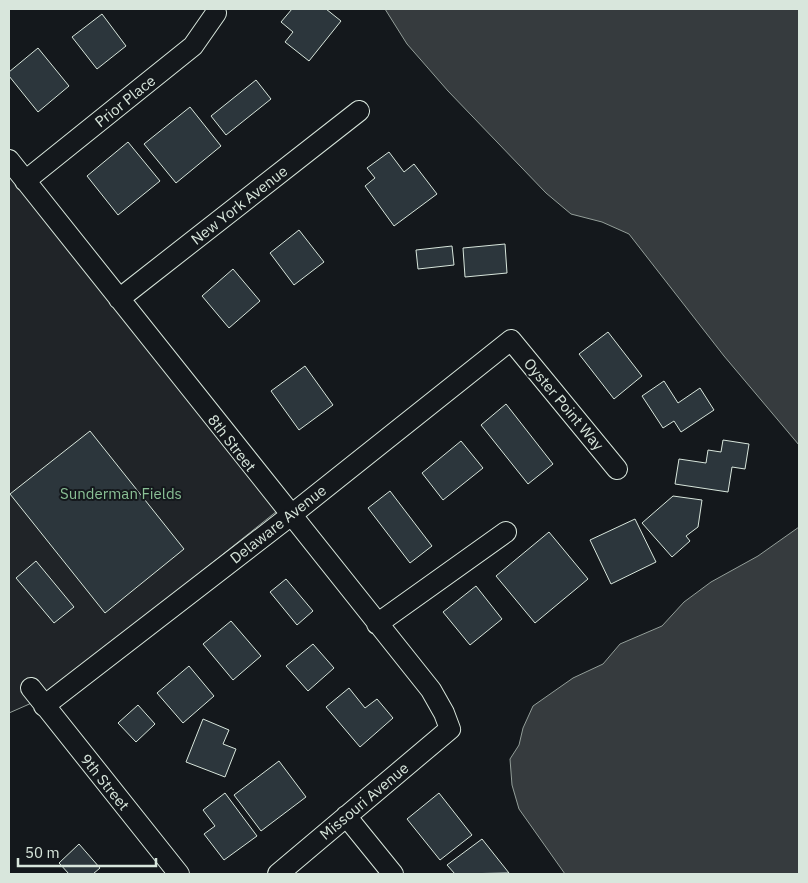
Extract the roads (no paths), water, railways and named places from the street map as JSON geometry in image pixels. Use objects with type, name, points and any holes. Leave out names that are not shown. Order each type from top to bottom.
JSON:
[{"type":"street","name":"Prior Place","points":[[25,181],[192,46],[216,13]]},
{"type":"street","name":"New York Avenue","points":[[119,299],[359,110]]},
{"type":"street","name":"8th Street","points":[[9,160],[290,516],[431,690],[444,713],[450,729]]},
{"type":"street","name":"Delaware Avenue","points":[[44,706],[290,516],[510,340]]},
{"type":"street","name":"Oyster Point Way","points":[[510,340],[618,469]]},
{"type":"street","points":[[377,624],[506,532]]},
{"type":"street","name":"9th Street","points":[[31,688],[179,874]]},
{"type":"street","name":"Missouri Avenue","points":[[278,874],[450,729]]},
{"type":"street","points":[[346,816],[393,874]]},
{"type":"park label","name":"Sunderman Fields","points":[[121,493]]}]
